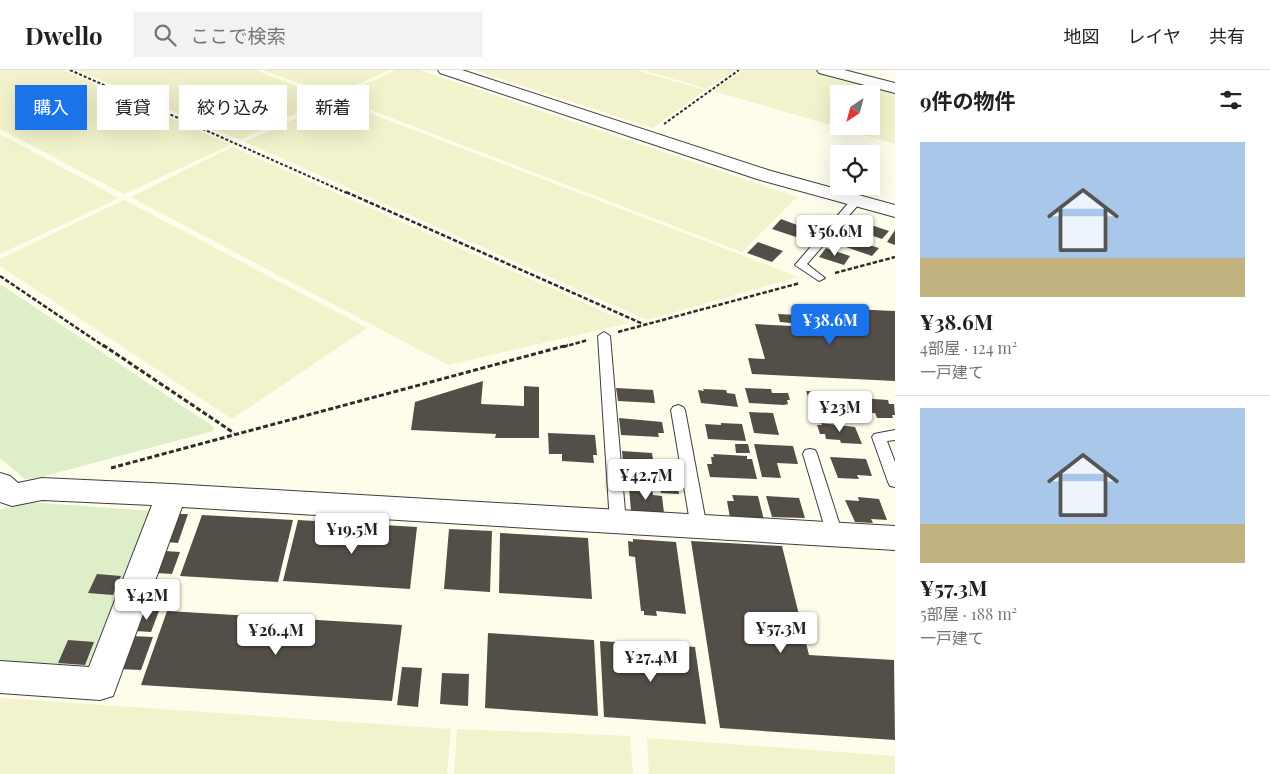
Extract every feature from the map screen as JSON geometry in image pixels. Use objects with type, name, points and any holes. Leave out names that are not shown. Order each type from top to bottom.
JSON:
[{"type":"street","points":[[446,70],[764,175],[855,202],[895,211]]},
{"type":"street","points":[[825,70],[895,88]]},
{"type":"street","points":[[0,484],[12,495],[42,490],[171,495],[618,524],[895,538]]},
{"type":"street","points":[[0,677],[100,684],[171,495]]},
{"type":"lane","points":[[819,278],[801,266],[855,202]]},
{"type":"lane","points":[[604,336],[618,524]]},
{"type":"lane","points":[[678,410],[699,528]]},
{"type":"lane","points":[[895,435],[879,437],[895,482]]},
{"type":"lane","points":[[810,454],[835,536]]},
{"type":"path","points":[[70,70],[643,324]]},
{"type":"path","points":[[647,136],[739,70]]},
{"type":"path","points":[[102,470],[895,257]]},
{"type":"path","points":[[0,276],[234,434]]},
{"type":"green space","points":[[0,70],[63,70],[97,85],[97,130],[169,130],[169,117],[179,122],[179,130],[197,130],[231,145],[124,194],[0,129]]},
{"type":"green space","points":[[78,70],[255,70],[297,86],[297,113],[287,118],[287,85],[179,85],[179,114],[169,109],[169,85],[113,85]]},
{"type":"green space","points":[[263,70],[389,70],[357,85],[303,85]]},
{"type":"green space","points":[[396,70],[419,70],[797,197],[742,252],[369,109],[369,85],[363,85]]},
{"type":"green space","points":[[474,70],[636,70],[705,90],[653,128]]},
{"type":"green space","points":[[643,70],[735,70],[707,89]]},
{"type":"green space","points":[[743,70],[819,70],[876,85],[830,85],[830,125],[714,91]]},
{"type":"green space","points":[[880,86],[895,90],[895,144],[864,135],[880,135]]},
{"type":"green space","points":[[369,113],[798,277],[647,320],[245,142],[271,130],[287,130],[287,122],[297,118],[297,130],[369,130]]},
{"type":"green space","points":[[217,130],[261,130],[240,140]]},
{"type":"green space","points":[[0,134],[119,198],[0,254]]},
{"type":"green space","points":[[232,147],[629,323],[448,365],[131,197]]},
{"type":"green space","points":[[124,200],[367,328],[232,419],[0,266],[0,259]]},
{"type":"green space","points":[[0,284],[214,427],[213,431],[37,478],[25,479],[0,458]]},
{"type":"green space","points":[[27,502],[151,511],[94,666],[84,673],[0,667],[0,510]]},
{"type":"green space","points":[[0,698],[451,729],[447,774],[0,774]]},
{"type":"green space","points":[[457,729],[630,736],[633,774],[454,774]]},
{"type":"green space","points":[[647,738],[895,756],[895,774],[649,774]]},
{"type":"building","points":[[781,219],[805,228],[796,237],[772,229]]},
{"type":"building","points":[[865,223],[889,231],[882,239],[859,231]]},
{"type":"building","points":[[895,230],[895,245],[887,242]]},
{"type":"building","points":[[855,241],[879,248],[872,256],[846,247]]},
{"type":"building","points":[[758,242],[783,251],[772,262],[747,253]]},
{"type":"building","points":[[826,248],[850,256],[844,265],[819,257]]},
{"type":"building","points":[[827,308],[895,311],[895,381],[752,374],[748,358],[765,359],[755,324],[792,326],[791,323],[780,322],[778,314],[798,315],[802,326],[819,327],[813,312],[829,313]]},
{"type":"building","points":[[483,381],[481,404],[524,406],[524,386],[539,387],[539,438],[495,438],[496,434],[411,430],[415,402]]},
{"type":"building","points":[[616,388],[653,390],[655,403],[618,401]]},
{"type":"building","points":[[745,388],[771,389],[772,393],[788,393],[790,400],[787,400],[788,404],[784,405],[749,403]]},
{"type":"building","points":[[703,389],[726,390],[727,393],[735,394],[738,407],[701,403],[698,390],[704,391]]},
{"type":"building","points":[[806,391],[825,392],[827,395],[840,396],[845,409],[831,408],[832,411],[812,408]]},
{"type":"building","points":[[859,398],[888,400],[889,404],[894,404],[895,415],[892,415],[893,418],[877,418],[875,413],[865,413]]},
{"type":"building","points":[[749,412],[773,413],[779,435],[754,433]]},
{"type":"building","points":[[619,418],[662,422],[664,433],[658,433],[659,437],[621,435]]},
{"type":"building","points":[[721,423],[742,424],[746,441],[708,439],[705,424],[721,425]]},
{"type":"building","points":[[821,423],[855,427],[862,444],[841,443],[840,440],[826,439],[825,434],[820,434],[817,425],[822,425]]},
{"type":"building","points":[[548,433],[595,435],[597,455],[593,455],[594,463],[562,461],[562,454],[549,454]]},
{"type":"building","points":[[735,444],[748,444],[750,453],[736,453]]},
{"type":"building","points":[[754,444],[793,446],[798,464],[777,463],[781,478],[762,477]]},
{"type":"building","points":[[622,451],[652,453],[653,460],[661,461],[662,474],[624,472]]},
{"type":"building","points":[[713,454],[747,456],[747,459],[752,459],[757,479],[710,477],[707,464],[712,464],[711,457],[714,457]]},
{"type":"building","points":[[830,457],[866,459],[872,476],[857,475],[859,479],[838,478]]},
{"type":"building","points":[[659,477],[677,478],[679,494],[661,493]]},
{"type":"building","points":[[629,488],[652,489],[653,495],[662,496],[664,513],[631,511]]},
{"type":"building","points":[[732,495],[758,496],[764,520],[730,518],[727,501],[734,501]]},
{"type":"building","points":[[766,496],[799,498],[805,518],[772,517]]},
{"type":"building","points":[[858,497],[879,499],[887,520],[871,519],[873,523],[855,522],[845,500],[859,501]]},
{"type":"building","points":[[176,514],[188,514],[178,543],[166,542]]},
{"type":"building","points":[[202,515],[293,520],[278,582],[180,576]]},
{"type":"building","points":[[298,520],[417,527],[410,589],[283,581]]},
{"type":"building","points":[[449,529],[492,531],[490,592],[444,589]]},
{"type":"building","points":[[500,533],[588,538],[592,599],[499,593]]},
{"type":"building","points":[[633,539],[676,542],[686,614],[656,611],[657,616],[644,615],[644,611],[641,611],[635,557],[629,556],[628,541],[633,542]]},
{"type":"building","points":[[691,541],[782,546],[809,655],[894,660],[895,740],[720,728]]},
{"type":"building","points":[[165,551],[180,552],[172,574],[157,573]]},
{"type":"building","points":[[97,574],[121,576],[113,595],[88,593]]},
{"type":"building","points":[[143,610],[159,611],[151,632],[135,631]]},
{"type":"building","points":[[167,611],[402,625],[392,701],[141,685]]},
{"type":"building","points":[[488,633],[594,640],[598,716],[485,708]]},
{"type":"building","points":[[131,636],[153,637],[141,670],[119,669]]},
{"type":"building","points":[[68,640],[94,642],[85,665],[58,663]]},
{"type":"building","points":[[600,641],[695,647],[706,724],[604,717]]},
{"type":"building","points":[[402,667],[422,668],[418,707],[397,705]]},
{"type":"building","points":[[442,673],[469,674],[468,706],[440,704]]}]
